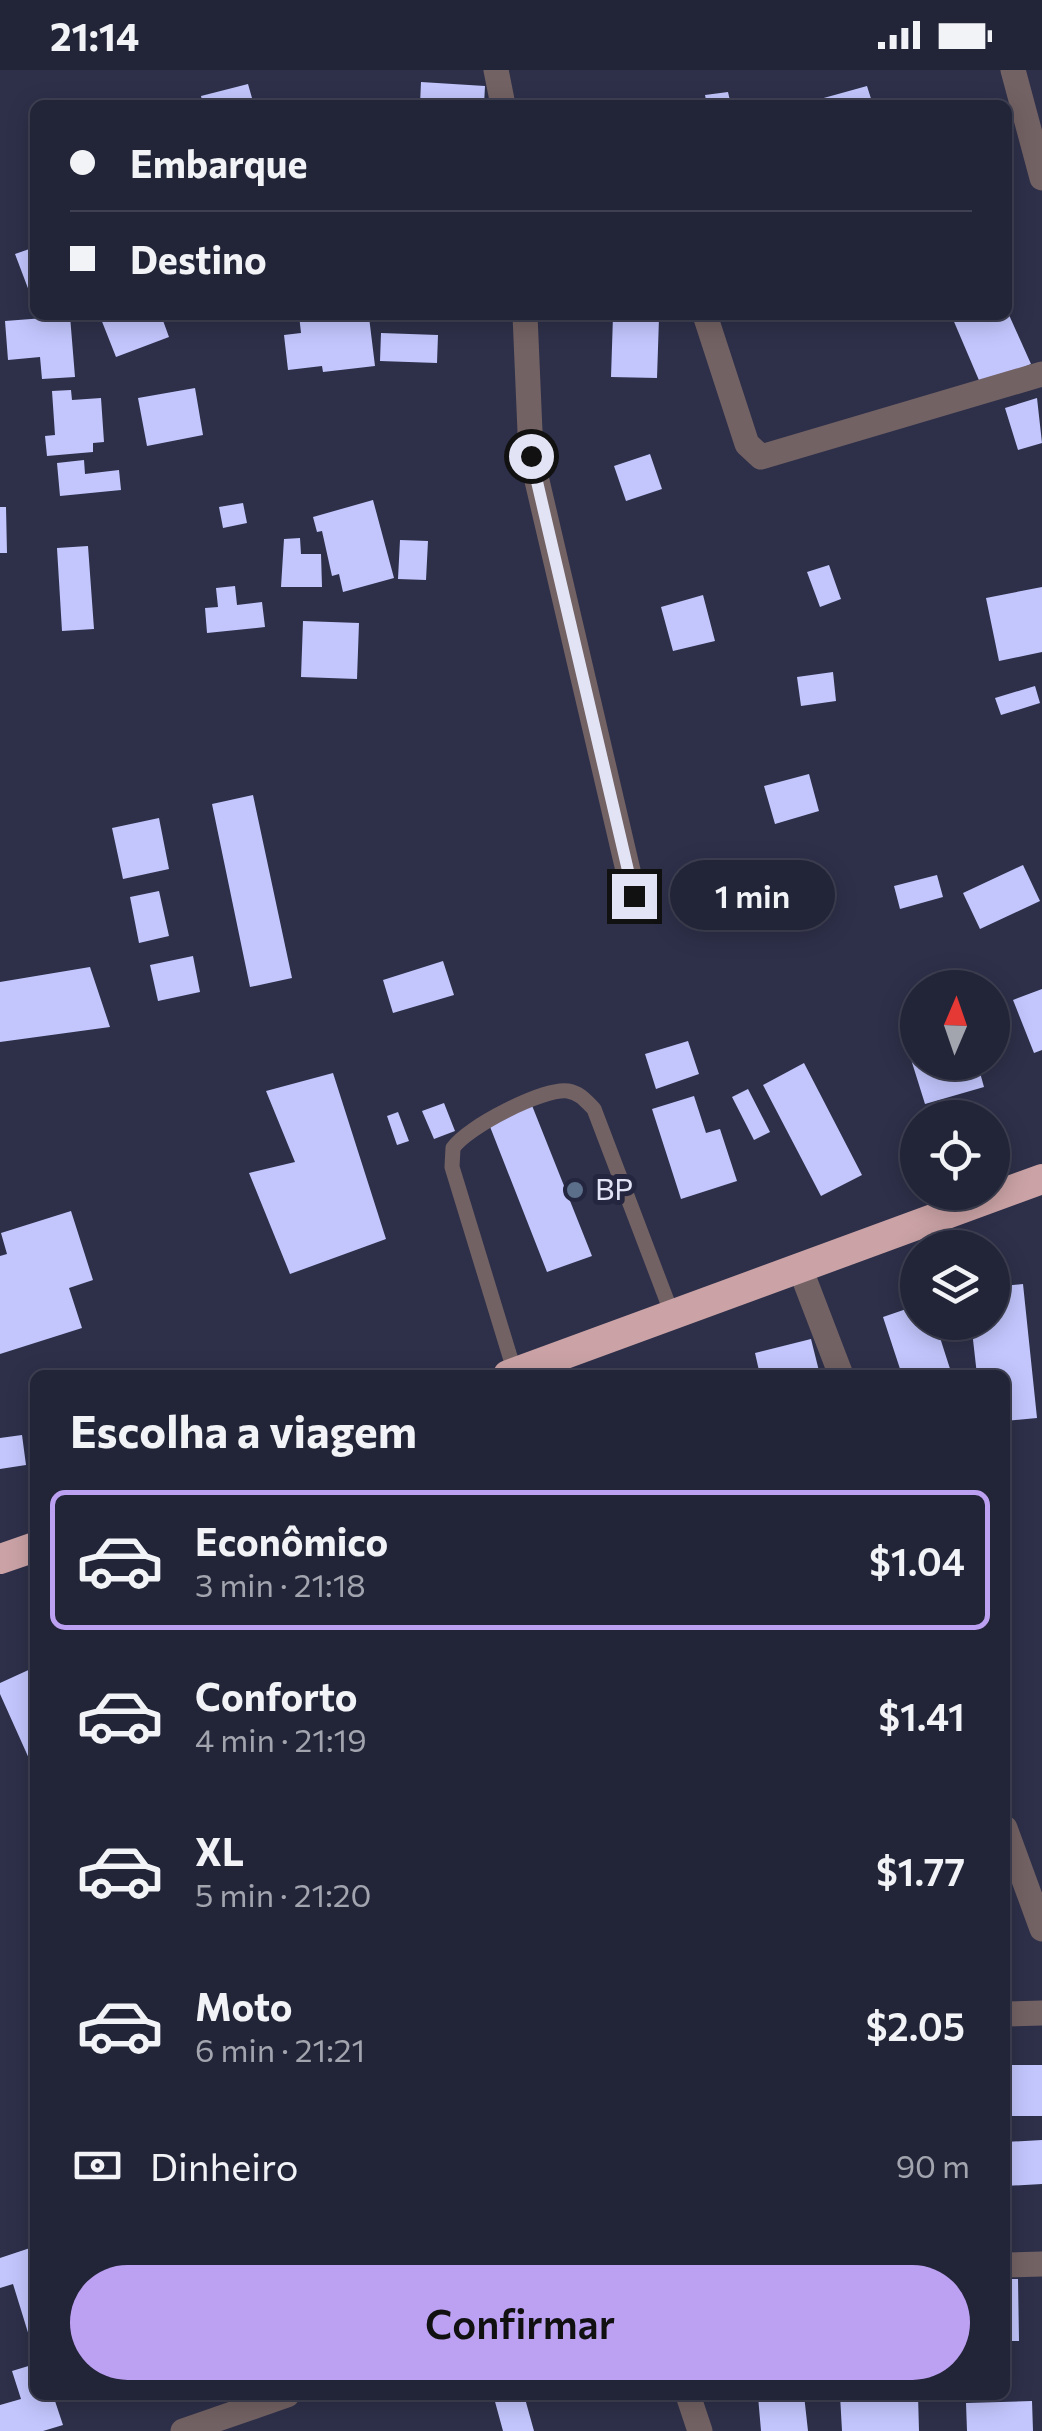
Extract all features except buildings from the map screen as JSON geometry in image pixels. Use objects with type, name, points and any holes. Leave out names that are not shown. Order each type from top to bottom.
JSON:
[{"type":"highway","points":[[522,1370],[1042,1179]]},
{"type":"highway","points":[[0,1559],[30,1549]]},
{"type":"street","points":[[496,70],[502,100]]},
{"type":"street","points":[[1013,70],[1042,178]]},
{"type":"street","points":[[525,320],[536,486],[634,896]]},
{"type":"street","points":[[707,320],[747,444],[762,456],[1042,374]]},
{"type":"street","points":[[800,1268],[839,1370]]},
{"type":"street","points":[[1010,1842],[1042,1930]]},
{"type":"street","points":[[1010,2014],[1042,2013]]},
{"type":"street","points":[[1010,2265],[1042,2264]]},
{"type":"street","points":[[184,2431],[272,2400]]},
{"type":"street","points":[[690,2400],[700,2431]]},
{"type":"lane","points":[[510,1370],[452,1167],[453,1148],[474,1126],[551,1093],[565,1090],[581,1095],[594,1109],[672,1314]]},
{"type":"place","name":"BP","points":[[575,1190]]},
{"type":"route","points":[[531,456],[634,896]]}]
